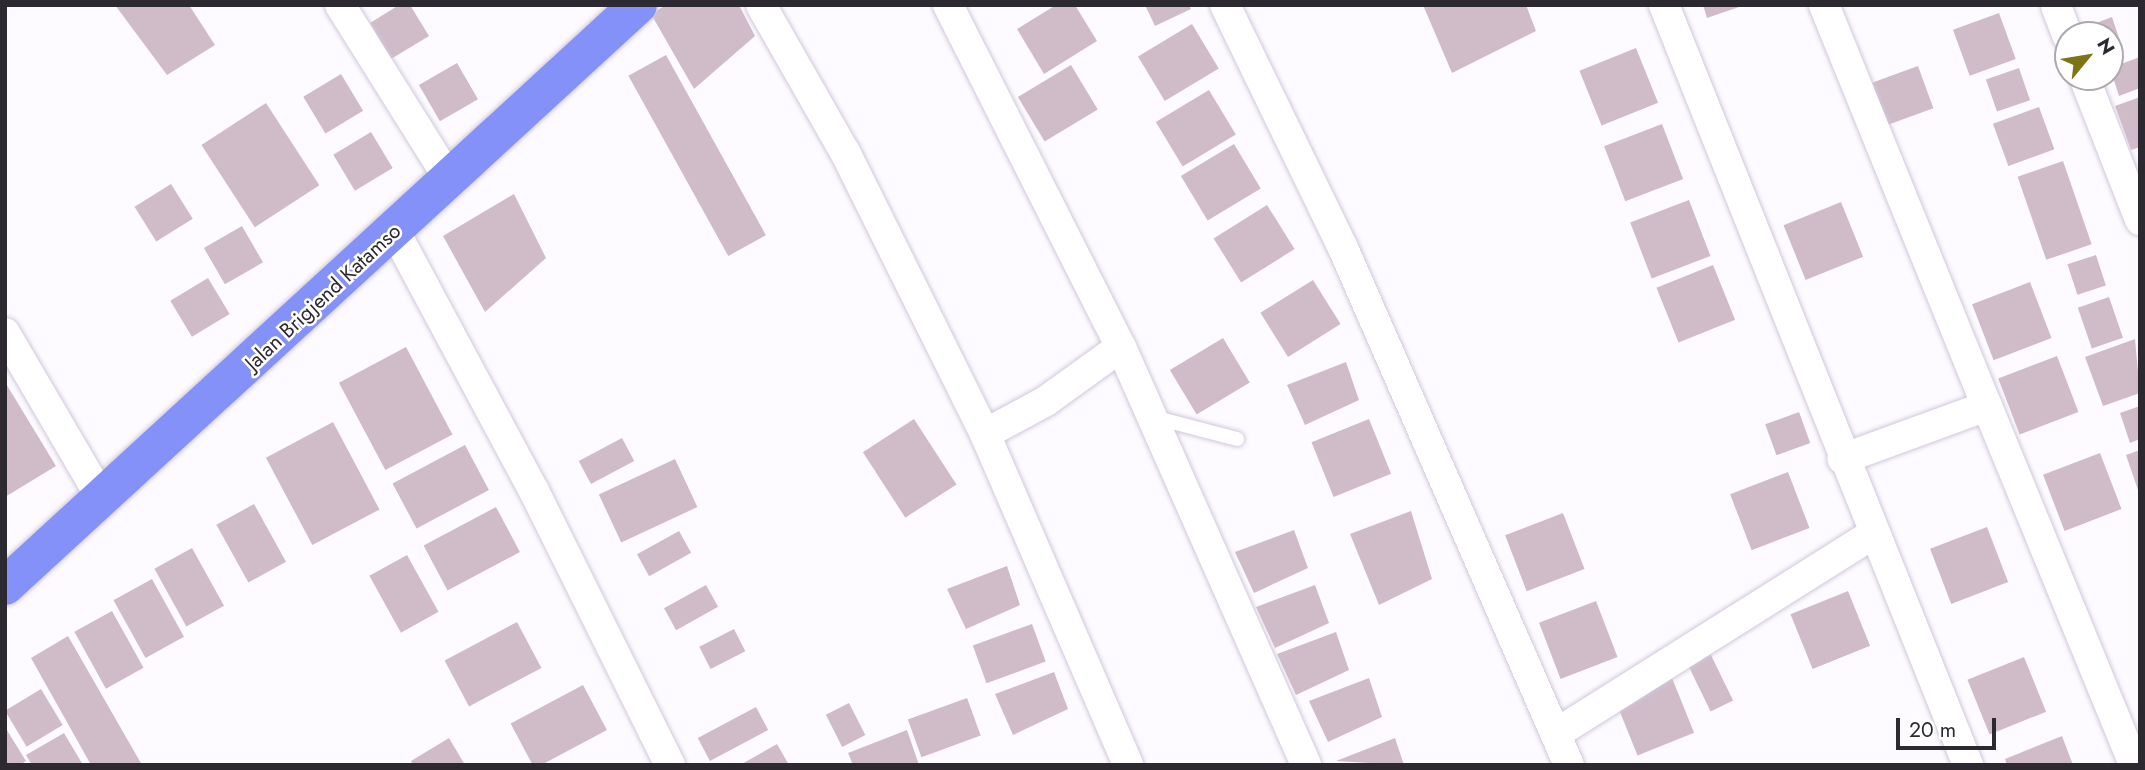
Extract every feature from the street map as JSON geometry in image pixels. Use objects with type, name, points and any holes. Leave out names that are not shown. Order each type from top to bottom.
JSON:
[{"type":"highway","name":"Jalan Brigjend Katamso","points":[[5,586],[103,501],[638,5]]},
{"type":"street","points":[[340,5],[449,179]]},
{"type":"street","points":[[761,5],[845,152],[985,434],[1128,765]]},
{"type":"street","points":[[948,5],[1121,347],[1306,765]]},
{"type":"street","points":[[1225,5],[1343,248],[1569,765]]},
{"type":"street","points":[[1664,5],[1872,535],[1968,765]]},
{"type":"street","points":[[1824,5],[2134,765]]},
{"type":"street","points":[[2089,91],[2140,220]]},
{"type":"street","points":[[394,230],[534,491],[670,765]]},
{"type":"street","points":[[5,333],[103,501]]},
{"type":"street","points":[[985,434],[1046,401],[1121,347]]},
{"type":"street","points":[[1842,459],[1987,406]]},
{"type":"street","points":[[1557,733],[1872,535]]},
{"type":"lane","points":[[1152,417],[1237,439]]},
{"type":"building","points":[[115,5],[189,5],[215,45],[167,75]]},
{"type":"building","points":[[399,5],[410,5],[429,36],[391,59],[370,23]]},
{"type":"building","points":[[666,5],[739,5],[755,36],[694,89],[651,14]]},
{"type":"building","points":[[1056,5],[1075,5],[1097,41],[1044,74],[1017,29]]},
{"type":"building","points":[[1145,5],[1189,5],[1191,9],[1155,26]]},
{"type":"building","points":[[1423,5],[1526,5],[1536,31],[1452,73]]},
{"type":"building","points":[[1703,5],[1742,5],[1742,6],[1707,18]]},
{"type":"building","points":[[1999,13],[2016,59],[1970,76],[1953,30]]},
{"type":"building","points":[[1192,24],[1219,69],[1165,101],[1138,56]]},
{"type":"building","points":[[1636,48],[1658,103],[1602,126],[1579,71]]},
{"type":"building","points":[[666,55],[766,235],[728,256],[628,76]]},
{"type":"building","points":[[2140,57],[2140,88],[2119,96],[2117,91],[2124,91],[2124,63]]},
{"type":"building","points":[[457,63],[478,99],[440,121],[419,85]]},
{"type":"building","points":[[1071,65],[1098,110],[1045,142],[1018,97]]},
{"type":"building","points":[[1918,66],[1933,108],[1887,125],[1872,83]]},
{"type":"building","points":[[2019,68],[2030,100],[1997,112],[1986,79]]},
{"type":"building","points":[[341,74],[363,111],[325,134],[303,97]]},
{"type":"building","points":[[1209,90],[1236,135],[1183,167],[1156,122]]},
{"type":"building","points":[[2140,97],[2140,147],[2131,150],[2115,106]]},
{"type":"building","points":[[266,103],[319,185],[255,227],[201,145]]},
{"type":"building","points":[[2039,107],[2054,149],[2008,166],[1993,124]]},
{"type":"building","points":[[1662,124],[1683,179],[1625,201],[1604,146]]},
{"type":"building","points":[[371,132],[393,168],[355,191],[333,155]]},
{"type":"building","points":[[1234,144],[1261,189],[1208,221],[1181,176]]},
{"type":"building","points":[[2063,161],[2092,244],[2046,260],[2018,177]]},
{"type":"building","points":[[171,184],[193,219],[156,242],[135,207]]},
{"type":"building","points":[[514,194],[546,258],[485,312],[443,236]]},
{"type":"building","points":[[1689,200],[1711,256],[1652,279],[1630,223]]},
{"type":"building","points":[[1841,202],[1863,257],[1806,280],[1784,225]]},
{"type":"building","points":[[1267,205],[1295,249],[1241,282],[1214,238]]},
{"type":"building","points":[[242,226],[263,262],[225,284],[204,248]]},
{"type":"building","points":[[2096,255],[2106,285],[2077,295],[2067,264]]},
{"type":"building","points":[[1713,265],[1735,320],[1679,343],[1656,288]]},
{"type":"building","points":[[208,278],[230,314],[192,337],[170,301]]},
{"type":"building","points":[[1313,280],[1341,324],[1288,357],[1260,313]]},
{"type":"building","points":[[2030,282],[2052,338],[1994,360],[1972,304]]},
{"type":"building","points":[[2109,297],[2123,338],[2092,348],[2078,308]]},
{"type":"building","points":[[1223,338],[1250,383],[1197,415],[1170,370]]},
{"type":"building","points":[[2135,339],[2140,393],[2103,406],[2085,357]]},
{"type":"building","points":[[406,347],[452,434],[385,470],[339,383]]},
{"type":"building","points":[[2057,356],[2079,412],[2020,435],[1998,379]]},
{"type":"building","points":[[1346,362],[1359,400],[1305,425],[1287,385]]},
{"type":"building","points":[[5,382],[56,466],[5,497]]},
{"type":"building","points":[[2140,406],[2140,439],[2130,443],[2120,413]]},
{"type":"building","points":[[1799,412],[1810,443],[1776,455],[1765,424]]},
{"type":"building","points":[[914,419],[956,484],[905,518],[863,452]]},
{"type":"building","points":[[1369,419],[1391,474],[1334,497],[1312,442]]},
{"type":"building","points":[[333,422],[379,509],[312,545],[266,458]]},
{"type":"building","points":[[622,438],[634,461],[591,484],[579,461]]},
{"type":"building","points":[[465,445],[489,490],[417,529],[393,483]]},
{"type":"building","points":[[2140,450],[2140,493],[2139,493],[2126,455]]},
{"type":"building","points":[[2100,453],[2122,509],[2065,531],[2043,475]]},
{"type":"building","points":[[675,459],[697,507],[621,543],[599,494]]},
{"type":"building","points":[[1788,472],[1810,528],[1752,550],[1730,494]]},
{"type":"building","points":[[254,504],[286,562],[248,583],[216,525]]},
{"type":"building","points":[[496,507],[520,552],[448,591],[424,545]]},
{"type":"building","points":[[1411,511],[1432,579],[1379,605],[1350,534]]},
{"type":"building","points":[[1563,513],[1585,569],[1527,591],[1505,535]]},
{"type":"building","points":[[1987,527],[2008,582],[1951,604],[1930,549]]},
{"type":"building","points":[[1294,530],[1308,568],[1254,593],[1235,552]]},
{"type":"building","points":[[679,531],[691,553],[649,576],[637,554]]},
{"type":"building","points":[[192,548],[224,606],[186,627],[154,569]]},
{"type":"building","points":[[407,555],[439,612],[401,633],[369,576]]},
{"type":"building","points":[[1007,566],[1020,605],[966,629],[947,589]]},
{"type":"building","points":[[152,579],[184,637],[146,658],[114,600]]},
{"type":"building","points":[[706,585],[718,607],[676,630],[664,608]]},
{"type":"building","points":[[1315,585],[1329,623],[1275,648],[1256,607]]},
{"type":"building","points":[[1848,591],[1870,646],[1813,669],[1791,614]]},
{"type":"building","points":[[1596,601],[1618,657],[1561,679],[1539,623]]},
{"type":"building","points":[[112,611],[144,668],[106,689],[74,632]]},
{"type":"building","points":[[517,622],[541,668],[469,706],[445,660]]},
{"type":"building","points":[[1032,624],[1046,662],[986,683],[973,646]]},
{"type":"building","points":[[734,629],[745,651],[711,669],[699,647]]},
{"type":"building","points":[[1336,632],[1349,670],[1296,695],[1277,654]]},
{"type":"building","points":[[68,636],[142,765],[91,765],[31,658]]},
{"type":"building","points":[[1709,651],[1733,700],[1711,711],[1687,662]]},
{"type":"building","points":[[2024,657],[2046,712],[1990,735],[1967,680]]},
{"type":"building","points":[[1054,672],[1068,709],[1013,735],[995,694]]},
{"type":"building","points":[[1369,678],[1382,717],[1328,742],[1309,701]]},
{"type":"building","points":[[1672,678],[1694,733],[1638,756],[1615,701]]},
{"type":"building","points":[[583,685],[607,730],[541,765],[533,765],[511,723]]},
{"type":"building","points":[[41,689],[63,725],[27,747],[5,711]]},
{"type":"building","points":[[967,698],[981,736],[921,757],[908,720]]},
{"type":"building","points":[[849,703],[865,735],[842,747],[826,715]]},
{"type":"building","points":[[756,707],[768,730],[710,761],[698,738]]},
{"type":"building","points":[[5,727],[26,761],[20,765],[5,765]]},
{"type":"building","points":[[907,730],[919,765],[853,765],[848,753]]},
{"type":"building","points":[[64,733],[83,765],[32,765],[26,755]]},
{"type":"building","points":[[2062,736],[2073,765],[2007,765],[2005,759]]},
{"type":"building","points":[[449,738],[465,765],[413,765],[411,761]]},
{"type":"building","points":[[1395,738],[1404,765],[1336,761]]},
{"type":"building","points":[[777,744],[789,765],[740,765]]}]
